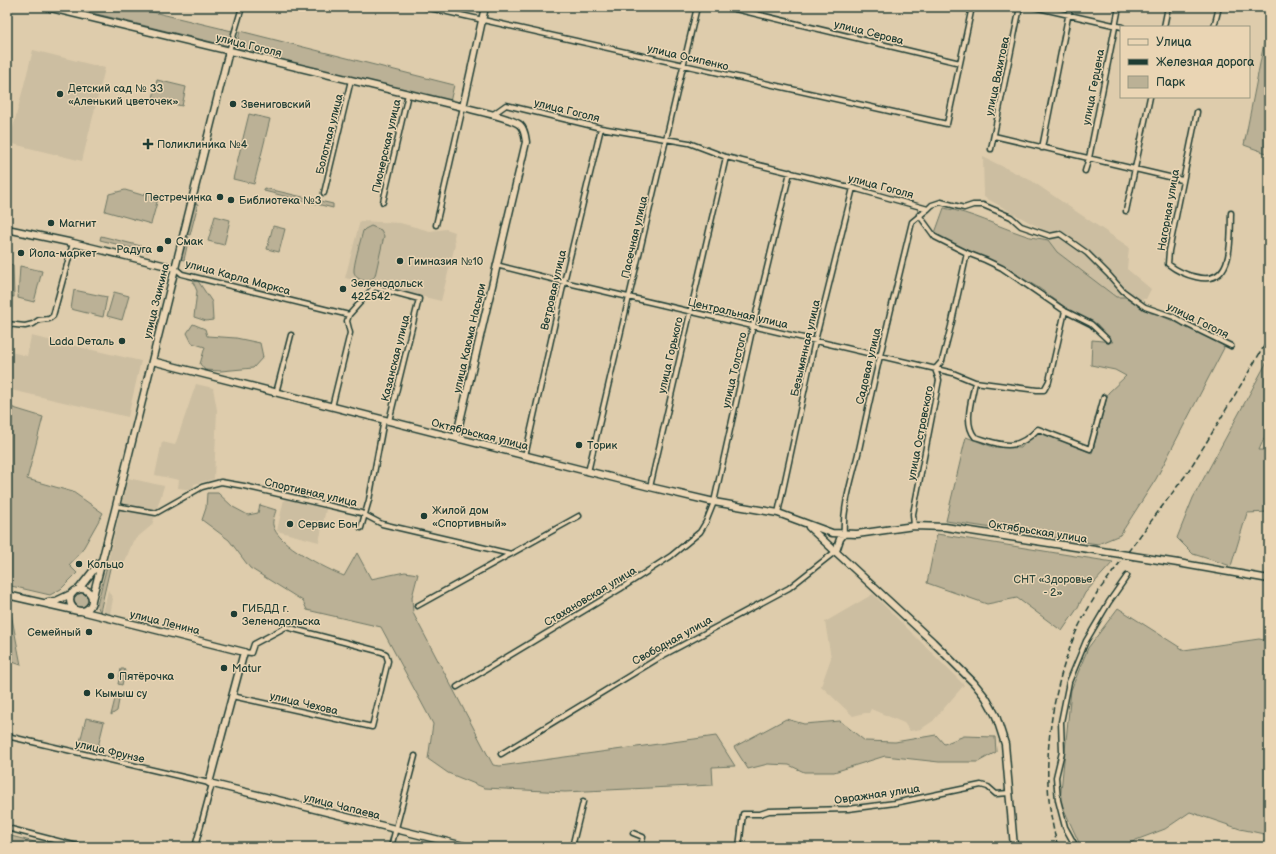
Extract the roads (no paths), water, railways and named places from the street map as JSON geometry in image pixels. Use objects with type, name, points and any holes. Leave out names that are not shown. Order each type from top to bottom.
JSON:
[{"type":"main road","name":"улица Гоголя","points":[[47,7],[463,107],[507,119],[516,122],[521,126]]},
{"type":"main road","points":[[463,107],[485,7]]},
{"type":"main road","name":"улица Заикина","points":[[91,602],[229,51]]},
{"type":"main road","name":"улица Каюма Насыри","points":[[456,438],[526,142],[525,132],[521,126]]},
{"type":"main road","name":"улица Карла Маркса","points":[[7,230],[73,243],[175,268]]},
{"type":"main road","name":"Октябрьская улица","points":[[152,361],[588,472],[714,502],[778,514],[832,533],[870,533],[914,526],[945,527],[1269,579]]},
{"type":"main road","name":"Октябрьская улица","points":[[804,522],[933,642],[974,683],[986,698],[996,716],[1003,737],[1014,847]]},
{"type":"main road","name":"Свободная улица","points":[[836,551],[840,539],[844,534]]},
{"type":"main road","points":[[91,602],[87,609],[79,611],[72,606],[70,600],[102,559]]},
{"type":"main road","points":[[41,603],[56,601],[75,592],[84,590],[91,597],[93,612],[96,616]]},
{"type":"main road","name":"улица Ленина","points":[[7,596],[79,611],[244,652]]},
{"type":"main road","points":[[210,784],[244,652]]},
{"type":"main road","name":"улица Чапаева","points":[[210,784],[468,847]]},
{"type":"street","name":"улица Заикина","points":[[229,51],[242,7]]},
{"type":"street","name":"улица Осипенко","points":[[425,7],[947,124],[960,63]]},
{"type":"street","name":"Пасечная улица","points":[[588,472],[697,7]]},
{"type":"street","name":"улица Серова","points":[[727,7],[960,63]]},
{"type":"street","points":[[960,63],[972,7]]},
{"type":"street","name":"улица Вахитова","points":[[991,149],[1020,7]]},
{"type":"street","points":[[1034,7],[1120,27]]},
{"type":"street","points":[[1042,148],[1070,7]]},
{"type":"street","name":"улица Герцена","points":[[1085,171],[1119,7]]},
{"type":"street","points":[[1164,26],[1168,7]]},
{"type":"street","points":[[1214,26],[1218,7]]},
{"type":"street","name":"Болотная улица","points":[[324,193],[351,80]]},
{"type":"street","name":"Пионерская улица","points":[[383,202],[408,94]]},
{"type":"street","points":[[1126,211],[1150,98]]},
{"type":"street","name":"улица Гоголя","points":[[492,115],[506,105],[601,128],[690,143],[726,157],[853,188],[928,209],[932,205],[941,202],[964,208],[973,205],[983,205],[1011,217],[1021,226],[1050,236],[1060,234],[1087,253],[1123,291],[1146,307],[1174,317],[1184,324],[1231,346]]},
{"type":"street","points":[[436,225],[463,107]]},
{"type":"street","name":"Нагорная улица","points":[[1197,112],[1182,180],[1168,264],[1174,269],[1187,275],[1203,279],[1211,279],[1219,274],[1228,261],[1231,213]]},
{"type":"street","name":"Ветровая улица","points":[[525,456],[564,282],[601,128]]},
{"type":"street","points":[[994,136],[1182,180]]},
{"type":"street","name":"улица Горького","points":[[650,487],[689,311],[726,157]]},
{"type":"street","name":"улица Толстого","points":[[714,502],[753,326],[790,172]]},
{"type":"street","name":"Безымянная улица","points":[[778,514],[815,341],[853,188]]},
{"type":"street","name":"Садовая улица","points":[[844,534],[843,523],[845,507],[855,469],[879,356],[912,222],[928,209]]},
{"type":"street","points":[[919,215],[935,238],[1002,268],[1065,311],[1092,324],[1108,340]]},
{"type":"street","points":[[7,324],[20,326],[28,325],[39,320],[49,319],[53,316],[73,243]]},
{"type":"street","points":[[935,369],[942,361],[967,253]]},
{"type":"street","name":"Центральная улица","points":[[496,265],[953,373],[975,382],[1030,390],[1044,390],[1047,386],[1053,368],[1065,311]]},
{"type":"street","name":"улица Карла Маркса","points":[[175,268],[182,274],[349,315]]},
{"type":"street","name":"Казанская улица","points":[[349,315],[374,287],[419,299],[386,421],[369,500],[361,528]]},
{"type":"street","points":[[332,407],[350,333],[347,321],[349,315]]},
{"type":"street","points":[[276,393],[291,336]]},
{"type":"street","name":"улица Островского","points":[[914,526],[913,514],[939,380],[935,369]]},
{"type":"street","points":[[975,382],[969,418],[971,433],[975,437],[1007,446],[1022,442],[1038,429],[1090,449],[1104,397]]},
{"type":"street","name":"Спортивная улица","points":[[116,506],[156,513],[202,487],[221,482],[244,486],[364,515],[382,524],[511,554]]},
{"type":"street","name":"Стахановская улица","points":[[457,687],[620,589],[671,556],[700,532],[706,522],[714,502]]},
{"type":"street","points":[[417,606],[579,516]]},
{"type":"street","name":"Свободная улица","points":[[501,754],[662,656],[789,588],[836,551]]},
{"type":"street","points":[[1076,847],[1065,828],[1058,800],[1056,777],[1062,752],[1060,722],[1069,682],[1086,641],[1109,602],[1127,576]]},
{"type":"street","name":"улица Чехова","points":[[232,696],[372,727],[388,661],[386,654],[382,652],[286,628],[254,644],[252,653],[244,652]]},
{"type":"street","name":"улица Фрунзе","points":[[7,736],[210,784]]},
{"type":"street","points":[[391,847],[415,756]]},
{"type":"street","points":[[195,847],[210,784]]},
{"type":"street","name":"Овражная улица","points":[[739,847],[743,814],[848,809],[894,803],[981,785],[988,787],[996,794],[1009,793]]},
{"type":"street","points":[[572,847],[583,802]]},
{"type":"street","points":[[7,828],[81,847]]},
{"type":"street","points":[[633,834],[643,837],[641,847]]},
{"type":"railway","points":[[1058,847],[1052,821],[1049,794],[1049,738],[1059,683],[1076,632],[1100,589],[1185,476],[1269,338]]},
{"type":"place","name":"Детский сад № 33 «Аленький цветочек»","points":[[60,94]]},
{"type":"place","name":"Звениговский","points":[[233,104]]},
{"type":"place","name":"Поликлиника №4","points":[[148,144]]},
{"type":"place","name":"Пестречинка","points":[[220,197]]},
{"type":"place","name":"Библиотека №3","points":[[231,200]]},
{"type":"place","name":"Магнит","points":[[51,223]]},
{"type":"place","name":"Смак","points":[[168,241]]},
{"type":"place","name":"Радуга","points":[[160,249]]},
{"type":"place","name":"Йола-маркет","points":[[21,253]]},
{"type":"place","name":"Гимназия №10","points":[[400,261]]},
{"type":"place","name":"Зеленодольск 422542","points":[[343,289]]},
{"type":"place","name":"Lada Dеталь","points":[[122,341]]},
{"type":"place","name":"Торик","points":[[579,445]]},
{"type":"place","name":"Жилой дом «Спортивный»","points":[[424,516]]},
{"type":"place","name":"Сервис Бон","points":[[290,524]]},
{"type":"place","name":"Кольцо","points":[[79,564]]},
{"type":"place","name":"ГИБДД г. Зеленодольска","points":[[234,614]]},
{"type":"place","name":"Семейный","points":[[89,632]]},
{"type":"place","name":"Matur","points":[[224,668]]},
{"type":"place","name":"Пятёрочка","points":[[111,676]]},
{"type":"place","name":"Кымыш су","points":[[87,693]]},
{"type":"park label","name":"СНТ «Здоровье - 2»","points":[[1053,585]]}]
